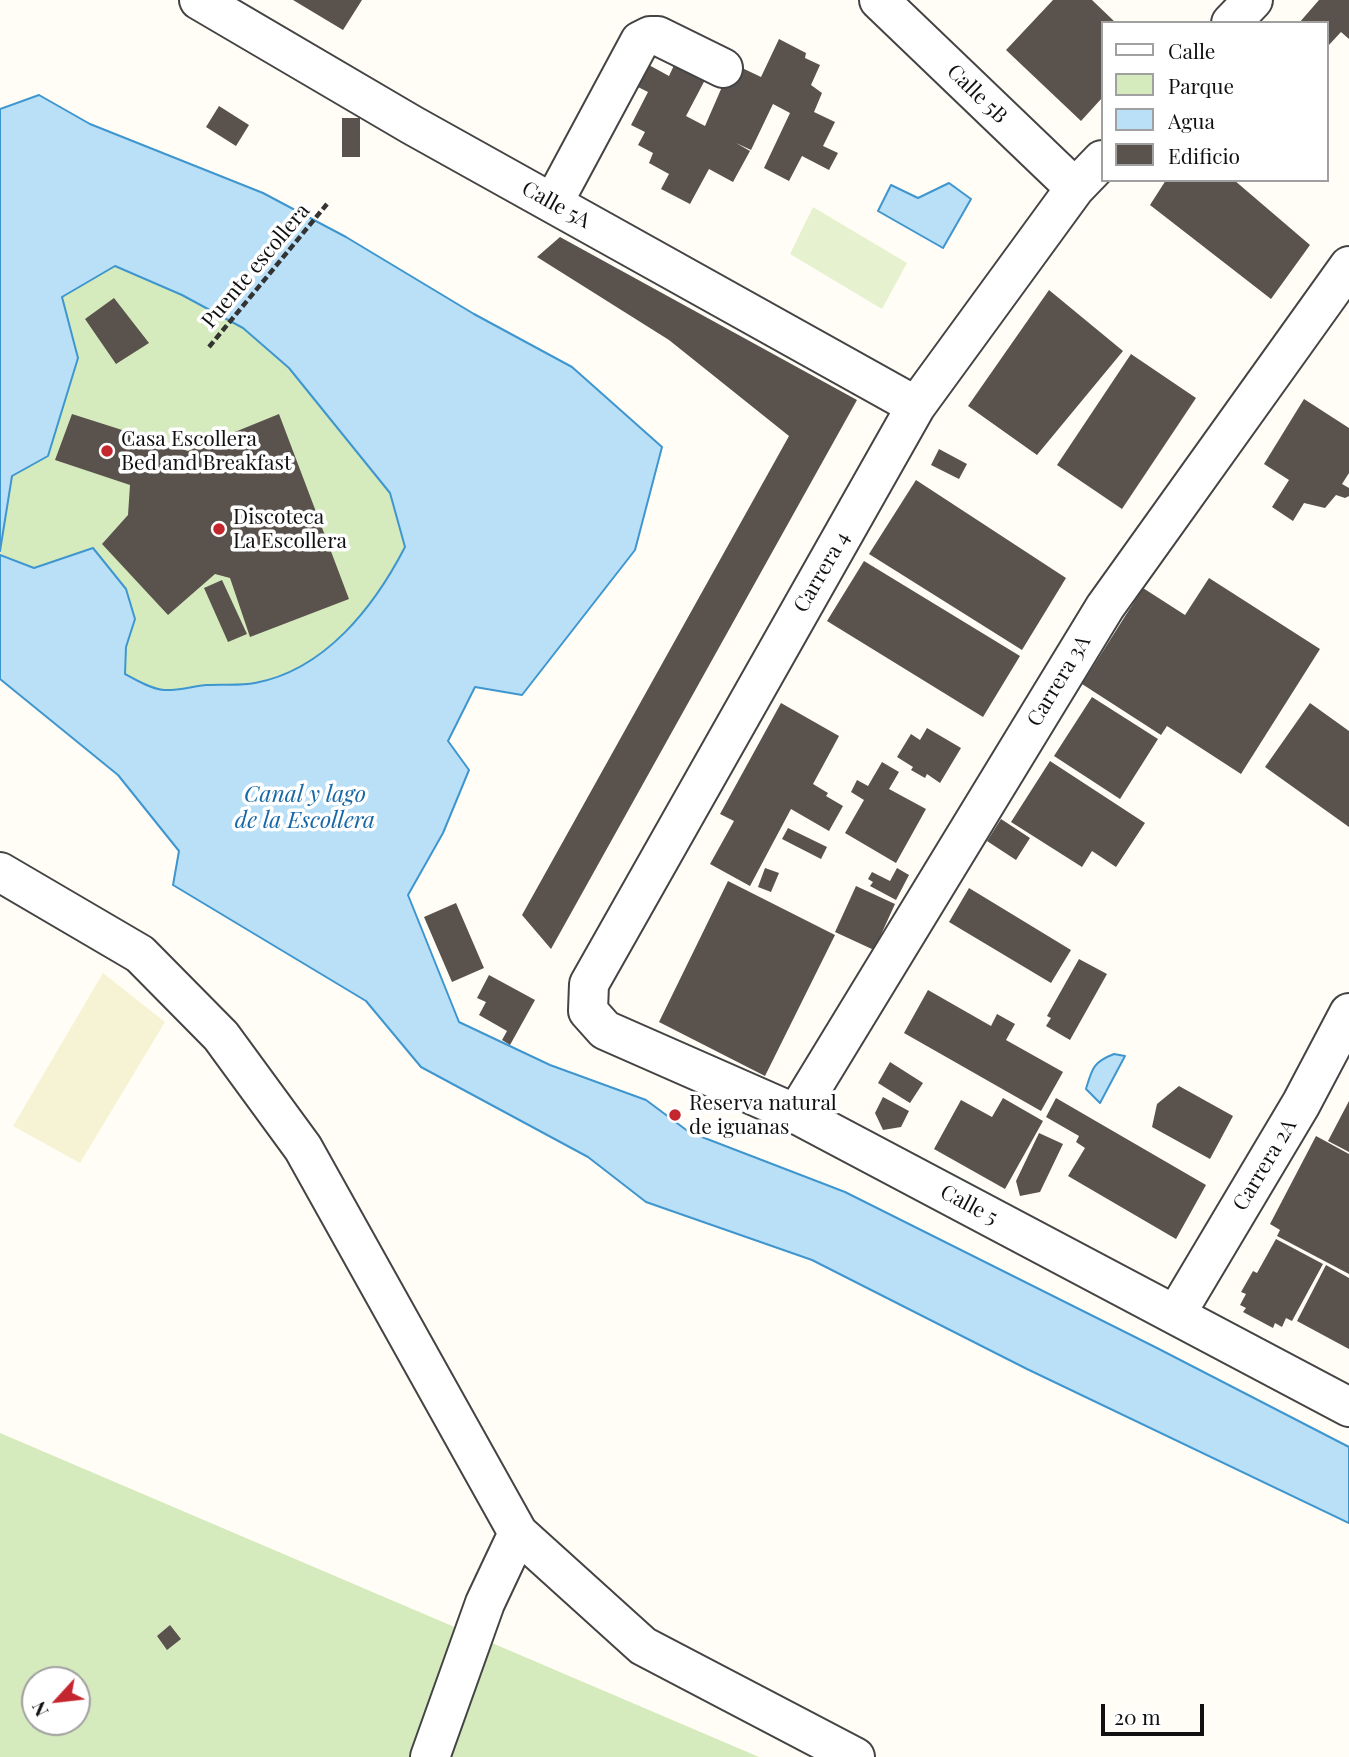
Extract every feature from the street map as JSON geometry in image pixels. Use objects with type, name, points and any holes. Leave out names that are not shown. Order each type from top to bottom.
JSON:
[{"type":"street","name":"Calle 5A","points":[[199,0],[412,125],[916,406]]},
{"type":"street","name":"Calle 5B","points":[[879,0],[1075,188]]},
{"type":"street","points":[[1233,21],[1253,0]]},
{"type":"street","points":[[553,203],[640,41],[650,36],[658,36],[723,68]]},
{"type":"street","name":"Carrera 4","points":[[588,1011],[589,984],[916,406],[1075,188],[1100,161]]},
{"type":"street","name":"Carrera 3A","points":[[796,1114],[1105,607],[1349,266]]},
{"type":"street","points":[[0,872],[140,954],[221,1036],[303,1148],[518,1533],[643,1646],[855,1757]]},
{"type":"street","name":"Calle 5","points":[[588,1011],[605,1030],[796,1114],[1349,1407]]},
{"type":"street","name":"Carrera 2A","points":[[1176,1314],[1301,1104],[1349,1013]]},
{"type":"street","points":[[430,1757],[485,1603],[518,1533]]},
{"type":"path","name":"Puente escollera","points":[[209,347],[327,204]]},
{"type":"shaded area","points":[[103,973],[165,1022],[80,1163],[13,1126]]},
{"type":"green space","points":[[813,207],[907,263],[882,309],[790,254]]},
{"type":"green space","points":[[115,266],[182,295],[243,328],[289,368],[390,493],[405,547],[392,570],[345,633],[304,665],[281,676],[249,684],[207,685],[175,690],[149,686],[125,674],[126,647],[135,619],[126,589],[34,569],[0,555],[12,475],[48,456],[78,358],[62,297]]},
{"type":"green space","points":[[0,1433],[759,1757],[0,1757]]},
{"type":"water","name":"Canal y lago de la Escollera","points":[[39,95],[90,124],[263,193],[346,237],[474,314],[572,367],[662,447],[635,550],[522,695],[475,687],[448,741],[469,770],[443,833],[408,895],[459,1022],[550,1065],[646,1100],[689,1132],[845,1192],[1349,1447],[1349,1523],[1027,1369],[812,1260],[646,1202],[588,1157],[421,1067],[366,1001],[173,885],[179,851],[118,775],[0,679],[0,555],[34,568],[93,548],[126,589],[135,619],[126,647],[125,674],[149,686],[169,690],[255,683],[304,665],[345,633],[378,592],[405,547],[390,493],[289,368],[243,328],[182,295],[115,266],[62,297],[78,358],[48,456],[12,476],[0,551],[0,109]]},
{"type":"water","points":[[949,183],[971,199],[943,248],[878,211],[891,185],[918,198]]},
{"type":"water","points":[[1114,1054],[1125,1056],[1100,1103],[1086,1089],[1094,1067]]},
{"type":"building","points":[[293,0],[362,0],[343,30]]},
{"type":"building","points":[[1053,0],[1092,0],[1114,21],[1100,21],[1100,100],[1081,121],[1006,50]]},
{"type":"building","points":[[1319,0],[1349,0],[1349,39],[1341,32],[1328,46],[1328,21],[1301,21]]},
{"type":"building","points":[[779,39],[806,53],[805,58],[820,65],[811,85],[822,93],[814,112],[835,122],[823,146],[838,153],[829,170],[802,156],[789,181],[764,168],[790,113],[773,104],[751,150],[736,143],[750,151],[733,182],[709,169],[690,204],[661,189],[669,174],[649,163],[653,153],[638,145],[645,132],[631,125],[648,92],[626,81],[638,59],[669,76],[676,61],[706,78],[686,116],[705,126],[725,80],[740,67],[761,77]]},
{"type":"building","points":[[219,106],[249,125],[236,146],[206,127]]},
{"type":"building","points":[[342,118],[360,118],[360,157],[342,157]]},
{"type":"building","points":[[1165,182],[1236,182],[1310,245],[1271,299],[1150,205]]},
{"type":"building","points":[[560,237],[857,400],[551,949],[522,915],[789,436],[669,340],[537,257]]},
{"type":"building","points":[[1049,290],[1123,351],[1037,455],[968,406]]},
{"type":"building","points":[[114,298],[149,343],[116,364],[85,319]]},
{"type":"building","points":[[1131,354],[1196,398],[1122,509],[1057,465]]},
{"type":"building","points":[[1304,399],[1349,428],[1349,473],[1342,484],[1349,488],[1349,496],[1345,498],[1336,495],[1325,508],[1304,503],[1293,521],[1272,507],[1289,480],[1264,464]]},
{"type":"building","name":"Discoteca La Escollera","points":[[72,414],[188,451],[279,414],[349,599],[250,637],[230,578],[215,574],[168,615],[102,544],[128,515],[130,485],[55,460]]},
{"type":"building","points":[[939,449],[967,464],[959,479],[931,465]]},
{"type":"building","points":[[916,480],[1066,578],[1022,650],[869,554]]},
{"type":"building","points":[[864,561],[1020,656],[983,717],[827,621]]},
{"type":"building","points":[[1209,578],[1320,649],[1241,774],[1167,726],[1161,735],[1082,684],[1143,588],[1185,615]]},
{"type":"building","points":[[222,580],[247,634],[228,642],[204,588]]},
{"type":"building","points":[[1092,697],[1158,739],[1120,799],[1054,756]]},
{"type":"building","points":[[781,703],[839,736],[813,784],[843,806],[829,831],[791,809],[750,886],[710,864],[734,821],[720,814]]},
{"type":"building","points":[[1310,703],[1349,731],[1349,827],[1265,767]]},
{"type":"building","points":[[927,728],[961,748],[940,783],[927,774],[925,778],[911,770],[913,767],[897,757],[911,734],[920,740]]},
{"type":"building","points":[[1050,761],[1145,823],[1116,867],[1092,851],[1082,867],[1011,822]]},
{"type":"building","points":[[882,762],[899,772],[889,789],[926,809],[896,863],[845,833],[864,800],[851,792],[857,780],[868,786]]},
{"type":"building","points":[[1001,819],[1030,838],[1016,860],[987,841]]},
{"type":"building","points":[[788,828],[827,847],[821,859],[782,839]]},
{"type":"building","points":[[765,868],[779,873],[771,892],[758,887]]},
{"type":"building","points":[[897,868],[909,875],[896,900],[870,886],[873,882],[868,879],[872,872],[890,881]]},
{"type":"building","points":[[728,881],[835,935],[765,1076],[659,1022]]},
{"type":"building","points":[[856,886],[895,904],[874,950],[835,932]]},
{"type":"building","points":[[969,888],[1071,950],[1051,983],[949,922]]},
{"type":"building","points":[[456,903],[484,968],[452,982],[424,917]]},
{"type":"building","points":[[1079,959],[1107,974],[1070,1040],[1046,1026],[1051,1018],[1047,1016]]},
{"type":"building","points":[[489,975],[535,1000],[510,1045],[502,1040],[507,1031],[479,1015],[486,1002],[477,998]]},
{"type":"building","points":[[928,990],[991,1026],[997,1014],[1015,1024],[1006,1040],[1063,1072],[1041,1111],[904,1033]]},
{"type":"building","points":[[890,1062],[923,1083],[910,1103],[878,1083]]},
{"type":"building","points":[[1179,1086],[1233,1116],[1210,1159],[1152,1127],[1157,1104]]},
{"type":"building","points":[[883,1097],[909,1111],[901,1127],[883,1130],[875,1113]]},
{"type":"building","points":[[1003,1098],[1043,1121],[1005,1189],[934,1149],[961,1100],[992,1117]]},
{"type":"building","points":[[1056,1098],[1206,1185],[1176,1239],[1068,1176],[1085,1148],[1076,1142],[1079,1136],[1046,1117]]},
{"type":"building","points":[[1349,1101],[1349,1152],[1328,1141]]},
{"type":"building","points":[[1039,1133],[1063,1144],[1040,1192],[1020,1196],[1016,1181]]},
{"type":"building","points":[[1316,1136],[1349,1154],[1349,1274],[1277,1236],[1280,1230],[1270,1224]]},
{"type":"building","points":[[1276,1239],[1323,1264],[1292,1321],[1286,1318],[1282,1327],[1275,1323],[1273,1328],[1243,1312],[1246,1308],[1240,1305],[1246,1294],[1241,1292],[1253,1271],[1257,1273]]},
{"type":"building","points":[[1326,1265],[1349,1278],[1349,1349],[1297,1321]]},
{"type":"building","points":[[170,1625],[181,1639],[167,1650],[157,1636]]},
{"type":"place","name":"Casa Escollera Bed and Breakfast","points":[[107,451]]},
{"type":"place","name":"Discoteca La Escollera","points":[[219,529]]},
{"type":"place","name":"Reserva natural de iguanas","points":[[675,1115]]}]
